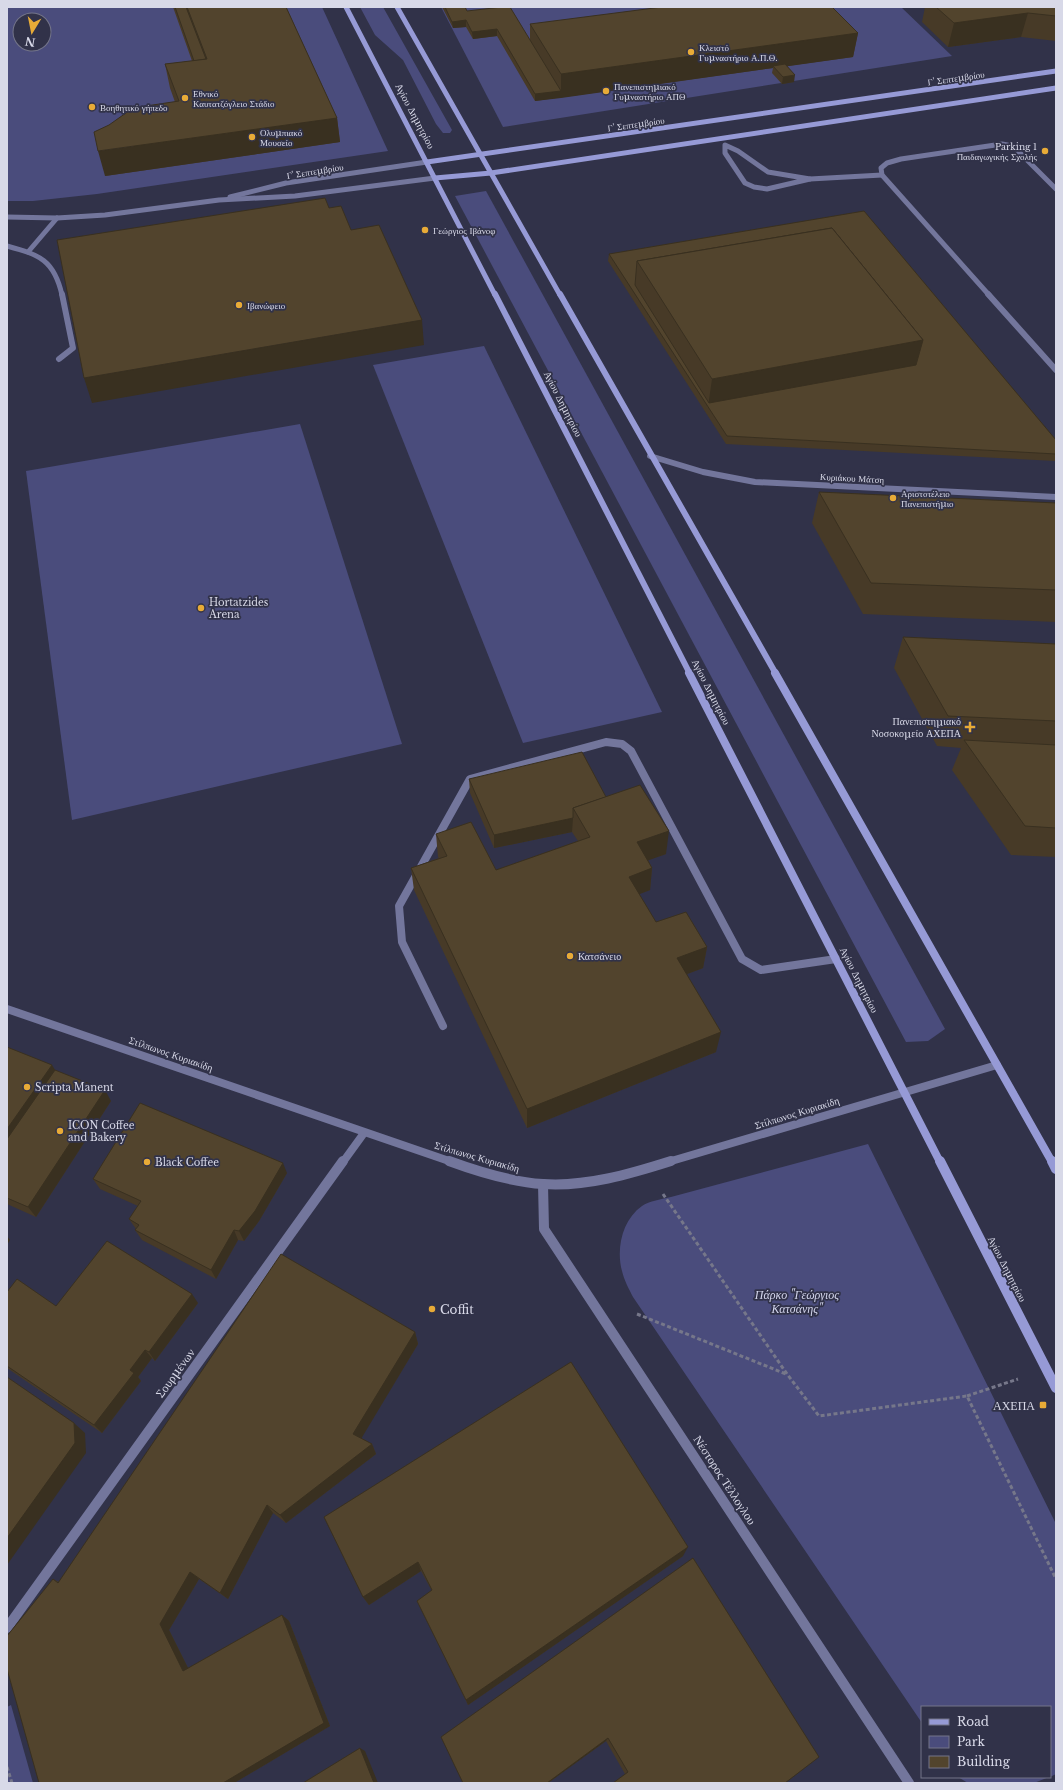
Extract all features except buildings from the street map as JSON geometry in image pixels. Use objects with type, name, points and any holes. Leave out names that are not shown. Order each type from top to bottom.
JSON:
[{"type":"main road","name":"Αγίου Δημητρίου","points":[[346,7],[1056,1388]]},
{"type":"main road","points":[[397,7],[650,456],[1056,1169]]},
{"type":"main road","name":"Γ' Σεπτεμβρίου","points":[[427,162],[1056,71]]},
{"type":"main road","name":"Γ' Σεπτεμβρίου","points":[[435,178],[491,173],[1056,88]]},
{"type":"street","points":[[721,139],[725,145],[738,151],[768,172],[810,179]]},
{"type":"street","points":[[1056,190],[1012,146],[1002,144],[901,159],[886,163],[881,168],[882,175],[1056,370]]},
{"type":"street","points":[[725,145],[725,153],[745,183],[754,187],[775,188],[810,179],[882,175]]},
{"type":"street","name":"Γ' Σεπτεμβρίου","points":[[220,200],[248,191],[286,183],[427,162]]},
{"type":"street","name":"Γ' Σεπτεμβρίου","points":[[7,217],[57,218],[105,215],[220,200],[296,196],[435,178]]},
{"type":"street","points":[[28,252],[57,218]]},
{"type":"street","points":[[7,246],[28,252],[46,262],[56,273],[73,348],[59,359]]},
{"type":"street","name":"Κυριάκου Μάτση","points":[[650,456],[703,472],[755,482],[1056,497]]},
{"type":"street","points":[[443,1026],[402,942],[399,906],[470,779],[606,742],[622,744],[631,752],[742,959],[761,970],[836,959]]},
{"type":"street","name":"Στίλπωνος Κυριακίδη","points":[[7,1010],[364,1133],[504,1178],[543,1184],[585,1182],[646,1169],[997,1066]]},
{"type":"street","name":"Σουρμένων","points":[[7,1628],[364,1133]]},
{"type":"street","name":"Νέστορος Τέλλογλου","points":[[543,1184],[544,1229],[909,1783]]},
{"type":"path","points":[[646,1169],[787,1374],[819,1416],[967,1396],[1046,1369]]},
{"type":"path","points":[[631,1311],[787,1374]]},
{"type":"path","points":[[967,1396],[1056,1579]]},
{"type":"path","points":[[7,1767],[12,1783]]},
{"type":"green space","name":"Εθνικό Καυτατζόγλειο Στάδιο","points":[[7,7],[322,7],[388,151],[97,194],[33,201],[7,201]]},
{"type":"green space","points":[[360,7],[383,7],[452,130],[450,133],[443,133],[436,124],[403,60],[375,35]]},
{"type":"green space","name":"Πανεπιστημιακό Γυμναστήριο ΑΠΘ","points":[[441,7],[901,7],[952,56],[503,127]]},
{"type":"green space","points":[[486,191],[945,1029],[928,1041],[906,1042],[455,196]]},
{"type":"green space","points":[[484,346],[662,712],[523,743],[373,365]]},
{"type":"green space","name":"Hortatzides Arena","points":[[300,424],[402,744],[72,820],[26,471]]},
{"type":"green space","name":"Πάρκο \"Γεώργιος Κατσάνης\"","points":[[868,1144],[1056,1524],[1056,1774],[1051,1776],[1051,1706],[921,1706],[921,1722],[633,1297],[623,1274],[620,1262],[620,1244],[625,1227],[635,1212],[645,1204]]},
{"type":"green space","points":[[11,1705],[33,1783],[7,1783],[7,1707]]},
{"type":"green space","points":[[960,1778],[1046,1778],[1034,1783],[968,1783]]},
{"type":"place","name":"Κλειστό Γυμναστήριο Α.Π.Θ.","points":[[691,52]]},
{"type":"place","name":"Πανεπιστημιακό Γυμναστήριο ΑΠΘ","points":[[606,91]]},
{"type":"place","name":"Εθνικό Καυτατζόγλειο Στάδιο","points":[[185,98]]},
{"type":"place","name":"Βοηθητικό γήπεδο","points":[[92,107]]},
{"type":"place","name":"Ολυμπιακό Μουσείο","points":[[252,137]]},
{"type":"place","name":"Parking 1 Παιδαγωγικής Σχολής","points":[[1045,151]]},
{"type":"place","name":"Γεώργιος Ιβάνοφ","points":[[425,230]]},
{"type":"place","name":"Ιβανώφειο","points":[[239,305]]},
{"type":"place","name":"Αριστοτέλειο Πανεπιστήμιο","points":[[893,498]]},
{"type":"place","name":"Hortatzides Arena","points":[[201,608]]},
{"type":"place","name":"Πανεπιστημιακό Νοσοκομείο ΑΧΕΠΑ","points":[[970,727]]},
{"type":"place","name":"Κατσάνειο","points":[[570,956]]},
{"type":"place","name":"Scripta Manent","points":[[27,1087]]},
{"type":"place","name":"ICON Coffee and Bakery","points":[[60,1131]]},
{"type":"place","name":"Black Coffee","points":[[147,1162]]},
{"type":"place","name":"Coffit","points":[[432,1309]]},
{"type":"place","name":"ΑΧΕΠΑ","points":[[1043,1405]]}]
